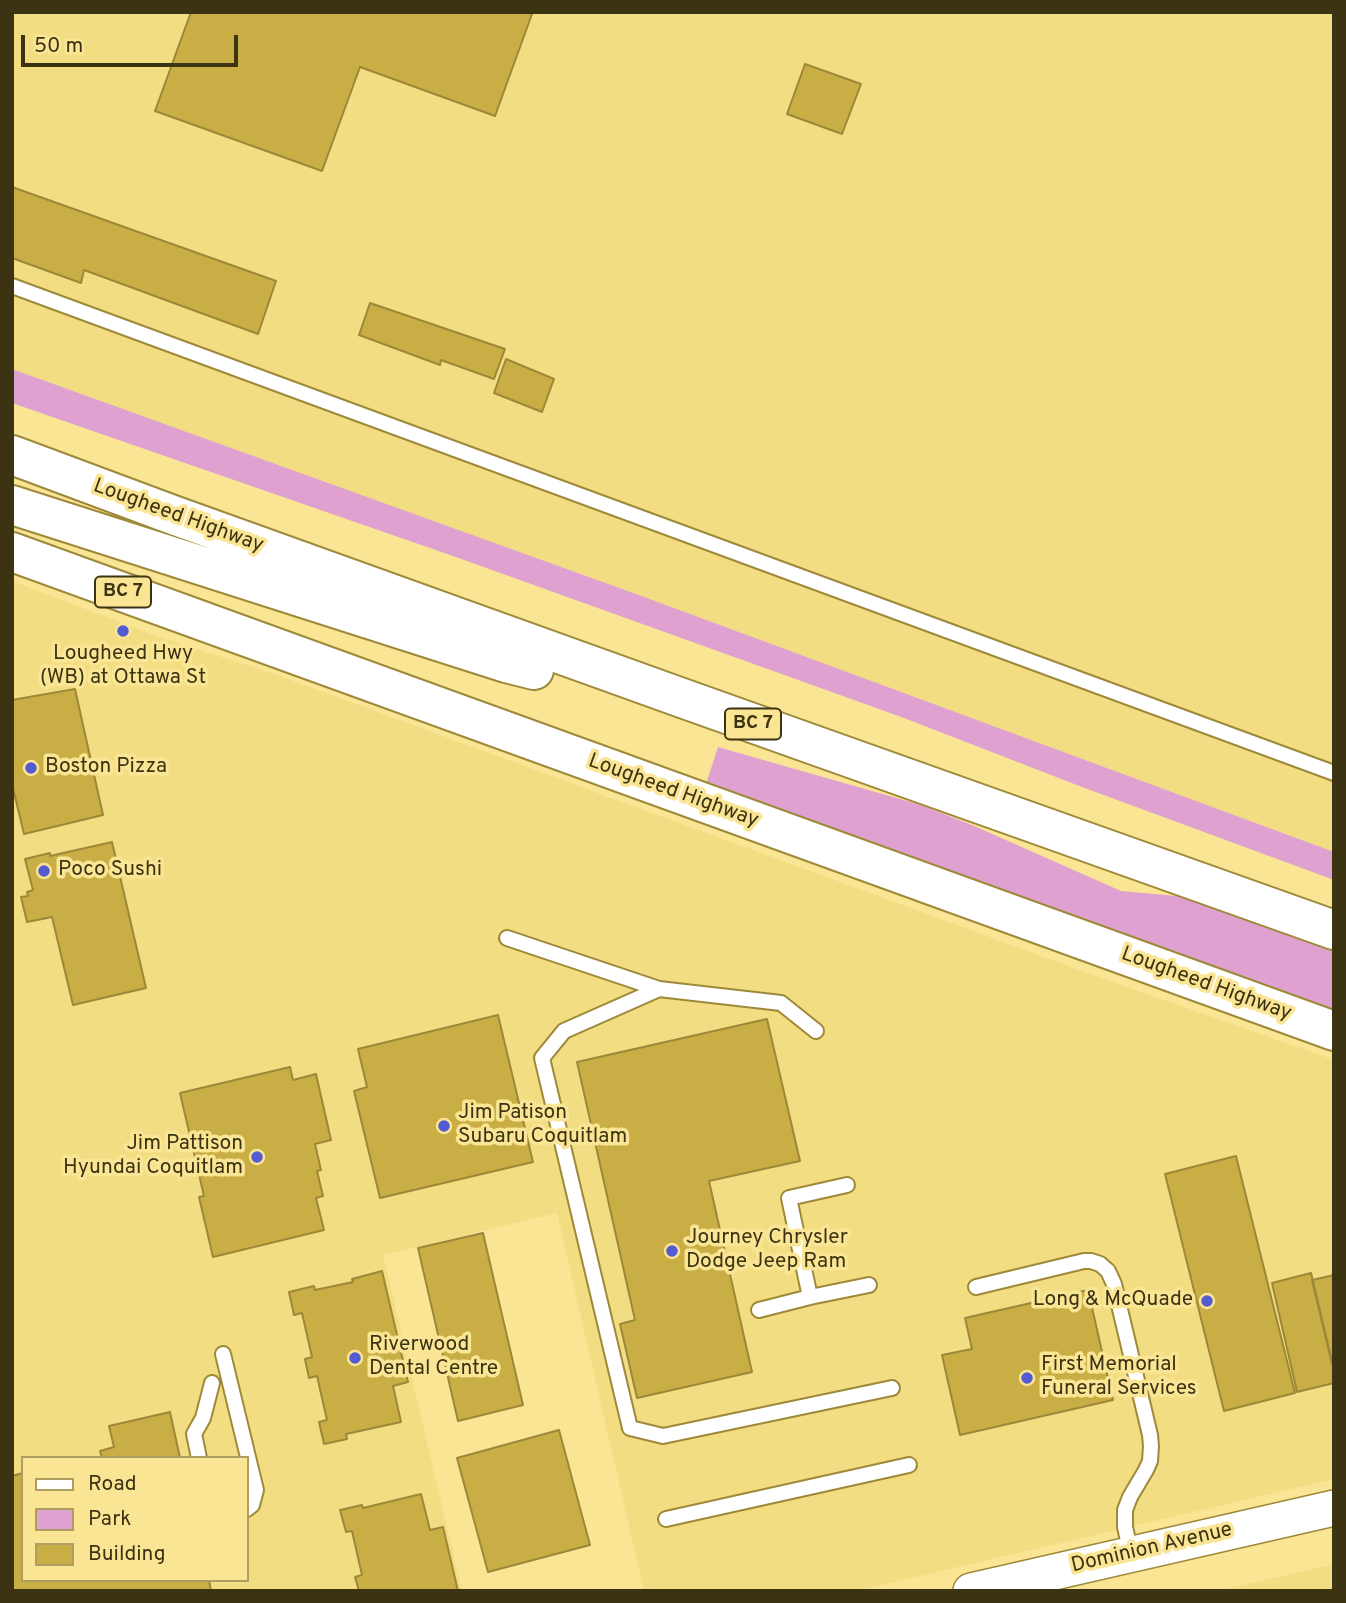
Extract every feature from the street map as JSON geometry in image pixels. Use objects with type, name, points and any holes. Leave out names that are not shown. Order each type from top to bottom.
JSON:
[{"type":"main road","name":"Lougheed Highway","points":[[12,455],[682,698],[1334,929]]},
{"type":"main road","points":[[12,505],[506,663],[561,677],[682,698]]},
{"type":"main road","name":"Lougheed Highway","points":[[12,552],[1334,1031]]},
{"type":"street","name":"Dominion Avenue","points":[[971,1591],[1334,1508]]},
{"type":"lane","points":[[12,286],[1334,773]]},
{"type":"lane","points":[[507,938],[659,989],[780,1003],[816,1031]]},
{"type":"lane","points":[[659,989],[564,1031],[542,1058],[630,1428],[663,1436],[892,1388]]},
{"type":"lane","points":[[810,1297],[789,1198],[847,1185]]},
{"type":"lane","points":[[976,1287],[1084,1261],[1100,1264],[1108,1272],[1114,1284],[1150,1435],[1150,1461],[1125,1510],[1125,1527],[1131,1554]]},
{"type":"lane","points":[[760,1310],[869,1285]]},
{"type":"lane","points":[[223,1354],[248,1456]]},
{"type":"lane","points":[[199,1456],[194,1433],[203,1418],[212,1383]]},
{"type":"lane","points":[[248,1457],[256,1490],[252,1505],[248,1508]]},
{"type":"lane","points":[[666,1519],[909,1465]]},
{"type":"shaded area","points":[[12,12],[1334,12],[1334,860],[12,381]]},
{"type":"shaded area","points":[[12,581],[154,635],[277,675],[1090,974],[1334,1060],[1334,1479],[856,1591],[644,1591],[557,1213],[383,1255],[462,1591],[12,1591]]},
{"type":"shaded area","points":[[1334,1564],[1334,1591],[1217,1591]]},
{"type":"green space","points":[[12,369],[636,594],[1334,852],[1334,880],[904,718],[453,556],[12,403]]},
{"type":"green space","points":[[718,747],[921,805],[1121,891],[1199,898],[1334,946],[1334,1011],[706,784]]},
{"type":"building","points":[[191,12],[532,14],[495,116],[360,67],[322,171],[155,111]]},
{"type":"building","points":[[805,64],[861,84],[842,134],[787,114]]},
{"type":"building","points":[[12,187],[276,281],[258,334],[84,270],[81,283],[12,258]]},
{"type":"building","points":[[370,303],[505,349],[494,379],[441,360],[440,365],[359,335]]},
{"type":"building","points":[[506,359],[554,379],[542,412],[494,393]]},
{"type":"building","points":[[75,689],[103,815],[24,834],[12,784],[12,700]]},
{"type":"building","points":[[112,842],[146,988],[73,1005],[52,917],[27,922],[21,897],[28,896],[27,892],[33,890],[25,859]]},
{"type":"building","name":"Jim Patison Subaru Coquitlam","points":[[498,1015],[533,1162],[380,1198],[354,1091],[367,1087],[358,1049]]},
{"type":"building","name":"Journey Chrysler Dodge Jeep Ram","points":[[767,1019],[800,1161],[709,1181],[752,1372],[637,1398],[620,1324],[635,1320],[577,1062]]},
{"type":"building","name":"Jim Pattison Hyundai Coquitlam","points":[[290,1067],[293,1080],[316,1074],[331,1140],[315,1144],[321,1170],[317,1171],[323,1196],[316,1198],[324,1230],[213,1257],[199,1197],[204,1196],[180,1093]]},
{"type":"building","points":[[1236,1156],[1295,1393],[1224,1411],[1165,1174]]},
{"type":"building","points":[[483,1233],[523,1405],[458,1421],[418,1248]]},
{"type":"building","name":"Riverwood Dental Centre","points":[[382,1271],[408,1382],[393,1386],[401,1422],[346,1434],[347,1439],[324,1444],[319,1422],[327,1420],[317,1376],[309,1378],[305,1359],[312,1357],[302,1313],[294,1315],[289,1292],[353,1282],[352,1279]]},
{"type":"building","points":[[1311,1273],[1334,1370],[1334,1383],[1297,1392],[1272,1283]]},
{"type":"building","points":[[1334,1275],[1334,1364],[1332,1364],[1312,1280]]},
{"type":"building","name":"First Memorial Funeral Services","points":[[1088,1290],[1113,1400],[960,1435],[942,1355],[972,1349],[965,1318]]},
{"type":"building","points":[[170,1412],[180,1456],[101,1456],[100,1451],[114,1447],[109,1426]]},
{"type":"building","points":[[559,1430],[590,1545],[488,1572],[457,1458]]},
{"type":"building","points":[[21,1474],[21,1582],[209,1582],[211,1591],[12,1591],[12,1476]]},
{"type":"building","points":[[421,1494],[430,1530],[443,1527],[458,1591],[359,1591],[355,1577],[362,1575],[352,1531],[346,1532],[340,1510],[362,1505],[363,1508]]},
{"type":"place","name":"Lougheed Hwy (WB) at Ottawa St","points":[[123,631]]},
{"type":"place","name":"Boston Pizza","points":[[31,768]]},
{"type":"place","name":"Poco Sushi","points":[[44,871]]},
{"type":"place","name":"Jim Patison Subaru Coquitlam","points":[[444,1126]]},
{"type":"place","name":"Jim Pattison Hyundai Coquitlam","points":[[257,1157]]},
{"type":"place","name":"Journey Chrysler Dodge Jeep Ram","points":[[672,1251]]},
{"type":"place","name":"Long & McQuade","points":[[1207,1301]]},
{"type":"place","name":"Riverwood Dental Centre","points":[[355,1358]]},
{"type":"place","name":"First Memorial Funeral Services","points":[[1027,1378]]}]
